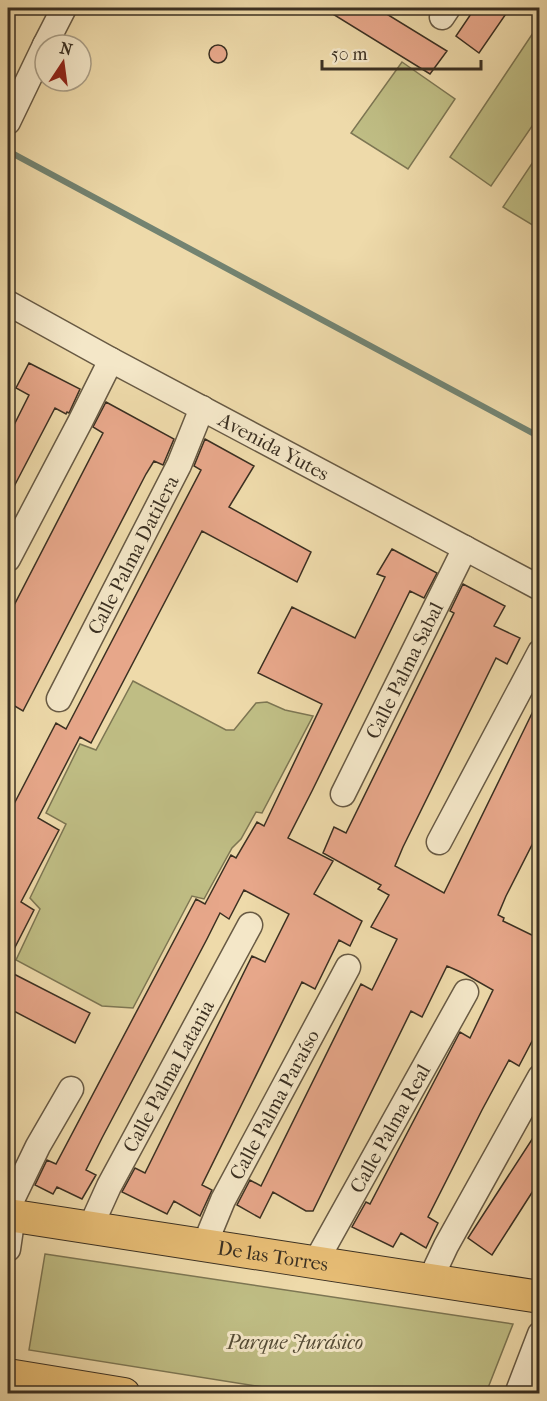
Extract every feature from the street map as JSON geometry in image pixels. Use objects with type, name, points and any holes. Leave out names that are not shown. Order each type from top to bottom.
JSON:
[{"type":"main road","name":"De las Torres","points":[[9,1213],[90,1228],[540,1297]]},
{"type":"main road","points":[[8,1375],[118,1393]]},
{"type":"street","points":[[51,33],[64,8]]},
{"type":"street","points":[[9,114],[33,68]]},
{"type":"street","name":"Avenida Yutes","points":[[8,303],[540,588]]},
{"type":"street","points":[[8,559],[111,360]]},
{"type":"street","name":"Calle Palma Datilera","points":[[59,699],[179,465],[202,408]]},
{"type":"street","name":"Calle Palma Sabal","points":[[343,794],[465,548]]},
{"type":"street","points":[[439,842],[540,652]]},
{"type":"street","name":"Calle Palma Latania","points":[[90,1228],[109,1185],[250,925]]},
{"type":"street","name":"Calle Palma Paraíso","points":[[204,1246],[223,1200],[348,967]]},
{"type":"street","name":"Calle Palma Real","points":[[315,1263],[466,992]]},
{"type":"street","points":[[429,1280],[540,1077]]},
{"type":"street","points":[[8,1248],[9,1213],[38,1146],[71,1089]]},
{"type":"street","points":[[516,1394],[540,1334]]},
{"type":"green space","points":[[539,24],[539,116],[491,186],[450,157]]},
{"type":"green space","points":[[402,62],[455,99],[408,169],[351,133]]},
{"type":"green space","points":[[539,153],[539,229],[503,207]]},
{"type":"green space","points":[[133,681],[226,730],[234,730],[256,703],[267,702],[285,710],[313,716],[262,813],[256,812],[241,839],[232,848],[204,899],[192,896],[133,1008],[102,1006],[16,960],[40,909],[30,898],[66,824],[46,813],[80,744],[96,750]]},
{"type":"green space","name":"Parque Jurásico","points":[[45,1254],[513,1324],[486,1393],[301,1393],[29,1350]]},
{"type":"building","points":[[323,8],[377,8],[447,51],[430,74]]},
{"type":"building","points":[[475,8],[510,8],[479,53],[456,36]]},
{"type":"building","points":[[214,45],[222,45],[227,50],[225,61],[214,63],[209,58],[209,50]]},
{"type":"building","points":[[29,363],[80,389],[69,413],[66,414],[55,408],[8,498],[8,437],[29,395],[16,388]]},
{"type":"building","points":[[106,402],[174,439],[163,465],[154,461],[146,474],[23,711],[8,702],[8,617],[103,433],[93,427]]},
{"type":"building","points":[[205,439],[254,466],[229,507],[311,552],[297,582],[202,531],[91,743],[80,737],[38,818],[59,830],[21,902],[34,910],[8,961],[8,800],[14,804],[56,723],[66,729],[201,470],[194,466]]},
{"type":"building","points":[[392,549],[437,573],[424,598],[410,591],[288,838],[333,861],[314,894],[362,921],[350,946],[339,940],[315,989],[302,982],[202,1185],[212,1190],[200,1216],[174,1201],[167,1214],[122,1192],[135,1168],[145,1173],[252,956],[265,962],[289,914],[244,890],[229,919],[220,913],[102,1138],[86,1170],[96,1175],[82,1199],[57,1187],[53,1194],[35,1185],[47,1160],[56,1164],[196,899],[205,904],[231,855],[236,858],[257,822],[264,826],[322,704],[258,673],[292,607],[355,638],[385,577],[377,574]]},
{"type":"building","points":[[463,584],[505,606],[494,626],[520,638],[507,664],[496,658],[395,866],[444,893],[540,697],[540,829],[498,915],[504,918],[503,921],[540,939],[540,1026],[519,1066],[509,1060],[482,1110],[428,1217],[438,1223],[426,1248],[401,1233],[393,1247],[352,1227],[366,1202],[370,1204],[460,1032],[470,1038],[493,990],[447,966],[422,1017],[411,1011],[313,1211],[306,1211],[273,1192],[260,1218],[237,1205],[250,1180],[261,1186],[361,984],[372,990],[397,939],[371,927],[389,895],[378,889],[381,885],[323,853],[334,827],[346,833],[454,613],[450,611]]},
{"type":"building","points":[[8,971],[90,1013],[75,1043],[8,1008]]},
{"type":"building","points":[[540,1127],[540,1180],[492,1255],[468,1238]]},
{"type":"waterway","points":[[8,151],[540,437]]}]
